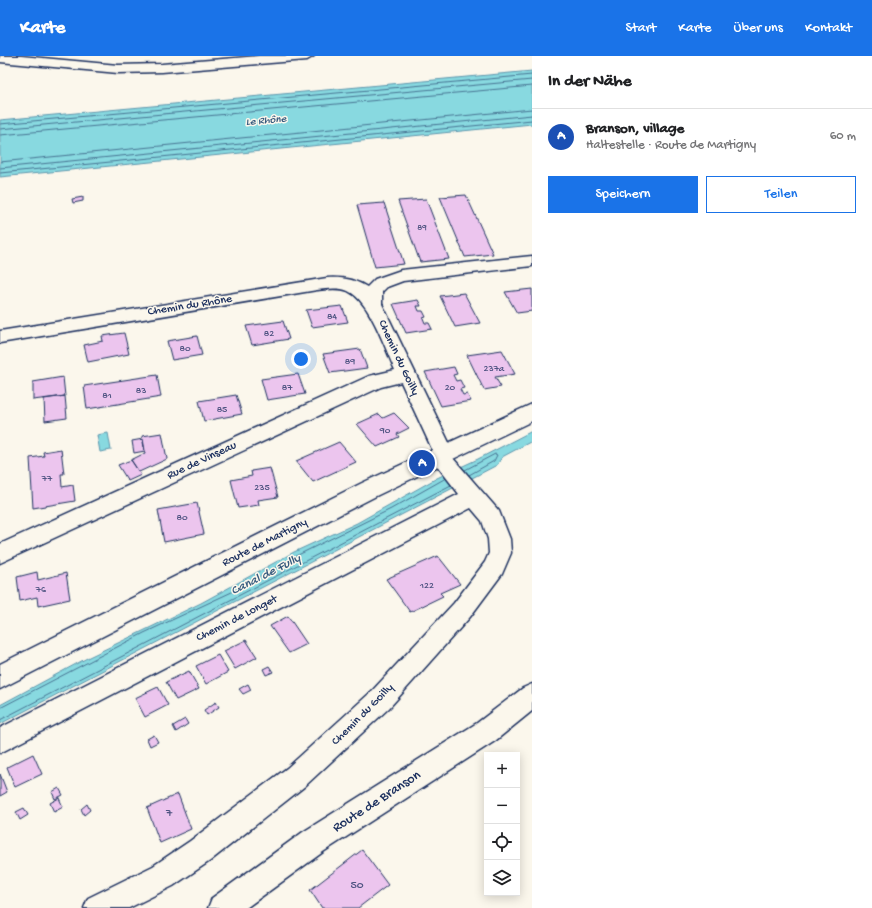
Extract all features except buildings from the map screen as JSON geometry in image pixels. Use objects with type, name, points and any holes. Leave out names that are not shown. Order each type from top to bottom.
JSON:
[{"type":"main road","name":"Route de Martigny","points":[[0,677],[444,458],[532,412]]},
{"type":"street","points":[[0,58],[118,69],[162,68],[307,56]]},
{"type":"street","name":"Chemin du Goilly","points":[[98,908],[163,876],[200,852],[296,777],[380,700],[462,610],[483,584],[494,567],[500,553],[499,539],[491,517],[444,458],[373,304],[372,296],[376,287],[388,280],[401,276],[532,261]]},
{"type":"street","name":"Chemin du Rhône","points":[[0,337],[291,289],[334,284],[354,286],[361,290],[373,304]]},
{"type":"street","name":"Rue de Vinseau","points":[[0,554],[376,381],[406,374]]},
{"type":"street","name":"Chemin de Longet","points":[[0,741],[471,493]]},
{"type":"street","name":"Route de Branson","points":[[222,908],[313,842],[486,732],[532,696]]},
{"type":"water","name":"Le Rhône","points":[[532,71],[532,124],[0,177],[0,120]]},
{"type":"water","name":"Canal de Fully","points":[[532,431],[532,441],[502,457],[497,465],[0,724],[0,705],[89,657],[201,603],[294,552],[357,523],[437,478]]},
{"type":"water","points":[[108,433],[111,450],[100,452],[97,435]]},
{"type":"place","name":"Branson, village","points":[[422,463]]}]
